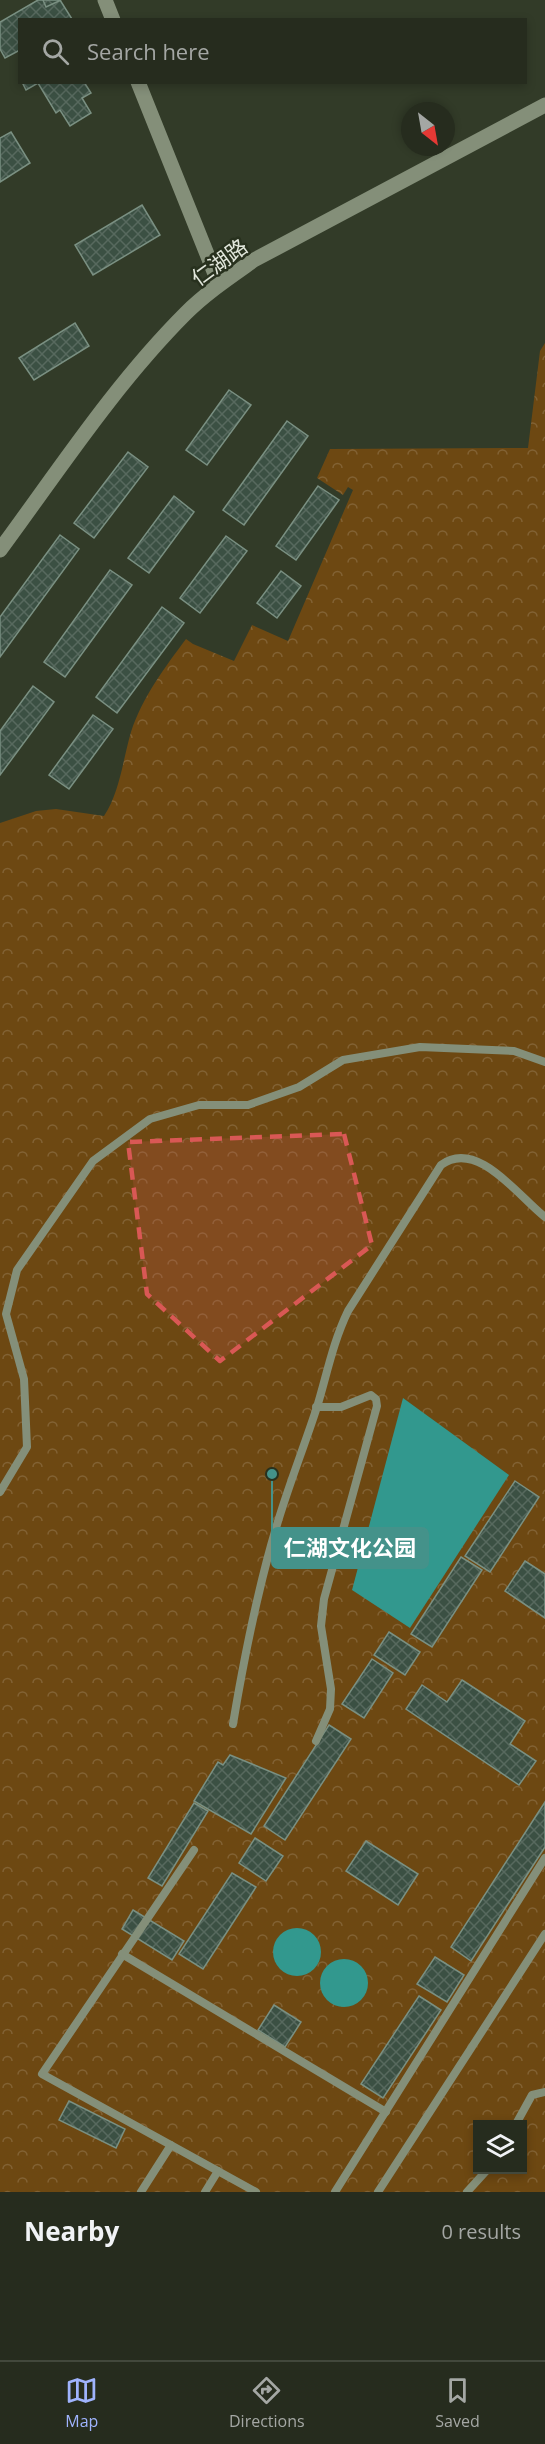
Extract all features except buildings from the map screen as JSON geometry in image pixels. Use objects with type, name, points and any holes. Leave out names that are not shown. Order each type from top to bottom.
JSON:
[{"type":"street","points":[[105,0],[112,18]]},
{"type":"street","points":[[139,84],[219,284]]},
{"type":"street","name":"仁湖路","points":[[0,550],[123,385],[187,312],[219,284],[254,260],[545,105]]},
{"type":"lane","points":[[0,1492],[27,1447],[24,1379],[6,1314],[17,1270],[93,1161],[150,1119],[199,1105],[248,1105],[299,1087],[343,1060],[420,1047],[514,1052],[545,1062]]},
{"type":"lane","points":[[233,1724],[245,1650],[265,1566],[338,1331],[348,1311],[441,1165],[449,1159],[458,1157],[496,1172],[545,1217]]},
{"type":"lane","points":[[316,1407],[341,1407],[371,1395],[376,1399],[324,1599],[321,1626],[331,1689],[330,1709],[316,1741]]},
{"type":"lane","points":[[194,1850],[42,2074],[256,2192]]},
{"type":"lane","points":[[335,2192],[545,1858]]},
{"type":"lane","points":[[378,2192],[545,1935]]},
{"type":"lane","points":[[122,1954],[386,2112]]},
{"type":"lane","points":[[518,2120],[532,2095],[545,2092]]},
{"type":"lane","points":[[141,2192],[171,2145]]},
{"type":"lane","points":[[205,2192],[218,2171]]},
{"type":"lane","points":[[467,2192],[483,2174]]},
{"type":"highlighted area","points":[[344,1134],[372,1245],[220,1361],[147,1294],[128,1142]]},
{"type":"green space","points":[[545,343],[545,2192],[0,2192],[0,823],[36,811],[56,809],[104,816],[114,797],[131,732],[141,707],[162,672],[186,639],[234,661],[252,625],[288,641],[353,490],[348,487],[343,495],[317,478],[330,449],[528,448],[540,351]]},
{"type":"water","points":[[403,1398],[509,1475],[410,1628],[352,1590]]},
{"type":"water","points":[[297,1928],[314,1935],[321,1952],[314,1969],[297,1976],[280,1969],[273,1952],[280,1935]]},
{"type":"water","points":[[344,1959],[361,1966],[368,1983],[361,2000],[344,2007],[327,2000],[320,1983],[327,1966]]},
{"type":"place","name":"仁湖文化公园","points":[[272,1474]]}]
